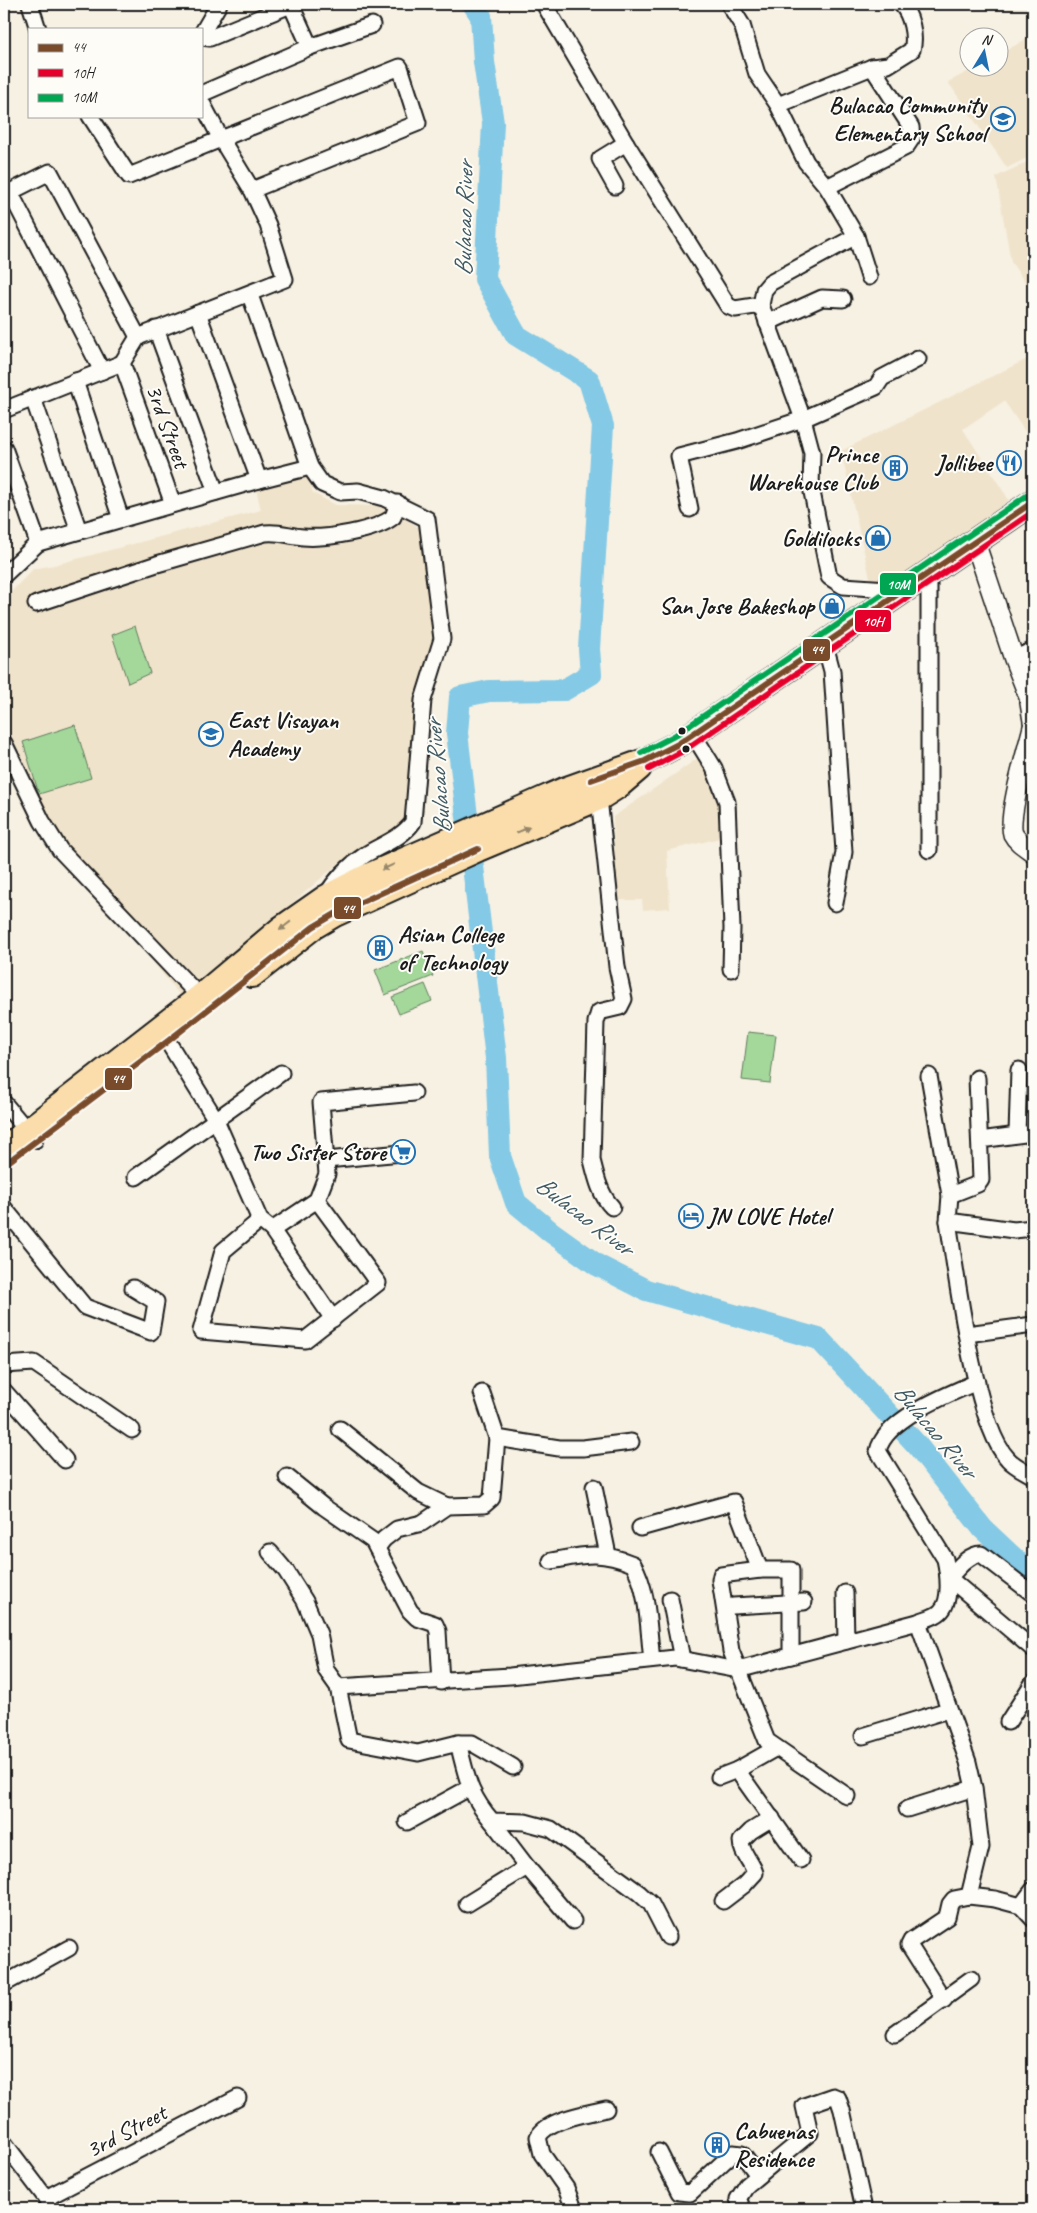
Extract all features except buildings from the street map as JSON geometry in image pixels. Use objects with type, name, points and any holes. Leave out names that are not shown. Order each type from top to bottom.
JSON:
[{"type":"main road","points":[[164,1035],[200,997],[282,928],[437,856],[595,789],[678,744],[1033,502]]},
{"type":"main road","points":[[15,1145],[294,942],[330,906]]},
{"type":"street","points":[[30,4],[38,28]]},
{"type":"street","points":[[202,34],[219,4]]},
{"type":"street","points":[[202,36],[210,38],[292,4],[310,48]]},
{"type":"street","points":[[544,4],[626,142],[728,306],[735,309],[761,305]]},
{"type":"street","points":[[729,4],[742,25],[757,74],[778,106],[806,162],[827,187],[856,236],[869,277]]},
{"type":"street","points":[[778,106],[872,67],[888,65],[912,50],[914,44],[908,14],[901,4]]},
{"type":"street","points":[[202,94],[310,48],[372,25]]},
{"type":"street","points":[[91,118],[128,176],[400,67],[418,123],[252,190]]},
{"type":"street","points":[[827,187],[906,147],[912,138],[911,127],[872,67]]},
{"type":"street","points":[[4,410],[122,363],[138,337],[250,295],[285,279],[268,225],[252,190],[202,103]]},
{"type":"street","points":[[614,186],[600,159],[626,142]]},
{"type":"street","points":[[102,371],[10,192],[50,172],[138,337]]},
{"type":"street","points":[[856,236],[770,283],[764,290],[761,305],[802,419],[812,453],[811,487],[829,577],[842,586],[903,590]]},
{"type":"street","points":[[250,295],[310,467],[322,484],[340,492],[358,491],[398,503],[427,519],[442,639],[423,700],[413,822],[407,831],[363,856],[335,879],[330,906]]},
{"type":"street","points":[[767,322],[822,298],[843,299]]},
{"type":"street","points":[[198,313],[259,480]]},
{"type":"street","points":[[156,329],[216,492]]},
{"type":"street","points":[[690,510],[680,456],[736,441],[802,419],[876,387],[882,378],[918,359]]},
{"type":"street","name":"3rd Street","points":[[122,363],[173,504]]},
{"type":"street","points":[[75,381],[121,519]]},
{"type":"street","points":[[33,398],[79,531]]},
{"type":"street","points":[[4,448],[38,543]]},
{"type":"street","points":[[4,572],[38,543],[310,467]]},
{"type":"street","points":[[36,604],[157,564],[265,533],[278,531],[301,537],[316,538],[375,526],[393,517],[398,503]]},
{"type":"street","points":[[975,542],[1014,659],[1029,697],[1033,721]]},
{"type":"street","points":[[929,572],[929,850]]},
{"type":"street","points":[[825,645],[832,671],[844,852],[835,903]]},
{"type":"street","points":[[1014,659],[1033,650]]},
{"type":"street","points":[[1033,727],[1013,811],[1013,832],[1018,841],[1033,852]]},
{"type":"street","points":[[693,734],[714,768],[727,802],[732,928],[731,969]]},
{"type":"street","points":[[5,746],[42,821],[60,850],[177,970],[200,997]]},
{"type":"street","points":[[595,789],[617,966],[624,999],[620,1006],[599,1012],[596,1022],[592,1160],[597,1179],[607,1202],[612,1207]]},
{"type":"street","points":[[164,1035],[216,1120],[260,1220],[272,1230],[333,1319]]},
{"type":"street","points":[[1017,1134],[1019,1070]]},
{"type":"street","points":[[136,1177],[281,1073]]},
{"type":"street","points":[[929,1076],[950,1195],[948,1222],[977,1382],[987,1418],[997,1442],[1008,1459],[1033,1476]]},
{"type":"street","points":[[950,1195],[980,1182],[977,1078]]},
{"type":"street","points":[[272,1230],[317,1200],[327,1174],[321,1102],[414,1093]]},
{"type":"street","points":[[4,1103],[15,1145]]},
{"type":"street","points":[[980,1140],[1033,1133]]},
{"type":"street","points":[[326,1160],[402,1153]]},
{"type":"street","points":[[260,1220],[223,1251],[201,1331],[305,1340],[378,1283],[317,1200]]},
{"type":"street","points":[[4,1208],[85,1308],[151,1332],[156,1302],[133,1288]]},
{"type":"street","points":[[948,1222],[1014,1230],[1033,1228]]},
{"type":"street","points":[[967,1334],[1033,1325]]},
{"type":"street","points":[[4,1365],[34,1363],[132,1430]]},
{"type":"street","points":[[977,1382],[920,1408],[887,1434],[880,1443],[878,1451],[945,1559],[950,1578],[1033,1649]]},
{"type":"street","points":[[4,1392],[65,1460]]},
{"type":"street","points":[[340,1429],[409,1485],[447,1506],[484,1505],[492,1498],[497,1438],[482,1393]]},
{"type":"street","points":[[497,1438],[559,1448],[583,1448],[632,1442]]},
{"type":"street","points":[[287,1477],[324,1507],[367,1537],[377,1548],[410,1611],[417,1618],[435,1624],[438,1631],[441,1682]]},
{"type":"street","points":[[594,1487],[608,1555]]},
{"type":"street","points":[[640,1528],[734,1502],[760,1570]]},
{"type":"street","points":[[377,1548],[384,1539],[397,1529],[422,1523],[447,1506]]},
{"type":"street","points":[[270,1552],[286,1571],[305,1601],[319,1634],[326,1670],[338,1687],[347,1737],[351,1741],[418,1753],[458,1743],[472,1743],[513,1767]]},
{"type":"street","points":[[550,1562],[594,1554],[608,1555],[633,1564],[639,1574],[652,1660]]},
{"type":"street","points":[[338,1687],[441,1682],[674,1658],[738,1670],[918,1622],[940,1613],[944,1607],[950,1578],[957,1568],[973,1556],[981,1554],[1033,1594]]},
{"type":"street","points":[[791,1656],[798,1602],[791,1570],[724,1573],[720,1578],[731,1651],[767,1741],[847,1796]]},
{"type":"street","points":[[845,1594],[846,1641]]},
{"type":"street","points":[[670,1600],[682,1659]]},
{"type":"street","points":[[733,1606],[798,1602]]},
{"type":"street","points":[[918,1622],[968,1762],[974,1788],[981,1847],[969,1896]]},
{"type":"street","points":[[1008,1722],[1033,1682]]},
{"type":"street","points":[[863,1736],[948,1710]]},
{"type":"street","points":[[458,1743],[469,1788],[477,1802],[527,1868],[573,1921]]},
{"type":"street","points":[[719,1777],[776,1748]]},
{"type":"street","points":[[736,1770],[802,1860]]},
{"type":"street","points":[[407,1822],[469,1788]]},
{"type":"street","points":[[907,1809],[974,1788]]},
{"type":"street","points":[[723,1901],[744,1885],[755,1873],[749,1859],[741,1848],[741,1842],[751,1832],[772,1818]]},
{"type":"street","points":[[492,1821],[519,1822],[551,1829],[639,1893],[651,1904],[668,1938]]},
{"type":"street","points":[[466,1904],[527,1868]]},
{"type":"street","points":[[1021,1906],[1033,1890]]},
{"type":"street","points":[[944,2000],[909,1945],[947,1917],[950,1904],[954,1899],[969,1896],[995,1899],[1021,1906],[1033,1919]]},
{"type":"street","points":[[4,1984],[69,1948]]},
{"type":"street","points":[[895,2034],[971,1979]]},
{"type":"street","points":[[742,2209],[738,2199],[752,2180],[807,2137],[810,2130],[804,2106],[835,2096],[838,2098],[847,2129],[864,2209]]},
{"type":"street","name":"3rd Street","points":[[49,2204],[238,2098]]},
{"type":"street","points":[[574,2209],[566,2188],[542,2154],[538,2137],[542,2129],[556,2122],[606,2109]]},
{"type":"street","points":[[5,2144],[49,2204]]},
{"type":"street","points":[[659,2152],[679,2192],[682,2193],[690,2193],[733,2153],[742,2154],[752,2180]]},
{"type":"shaded area","name":"Bulacao Community Elementary School","points":[[1033,35],[1033,155],[1007,168],[948,82],[960,76],[960,78],[1010,78],[1010,48]]},
{"type":"shaded area","points":[[1033,159],[1033,294],[1011,262],[996,177]]},
{"type":"shaded area","points":[[1033,301],[1033,347],[1029,341],[1026,312]]},
{"type":"shaded area","points":[[1033,356],[1033,443],[1004,401],[963,429],[1009,500],[963,538],[894,582],[870,578],[841,451]]},
{"type":"shaded area","name":"East Visayan Academy","points":[[307,473],[313,493],[336,505],[385,506],[426,532],[437,640],[417,699],[405,828],[339,863],[182,998],[138,943],[51,851],[4,724],[4,595],[11,592],[33,569],[261,510],[255,485]]},
{"type":"shaded area","points":[[701,756],[722,798],[724,837],[667,851],[670,908],[643,910],[642,900],[616,900],[613,817]]},
{"type":"green space","points":[[135,626],[150,673],[128,683],[112,635]]},
{"type":"green space","points":[[75,725],[91,778],[39,794],[23,742]]},
{"type":"green space","points":[[423,951],[433,976],[385,995],[375,970]]},
{"type":"green space","points":[[425,984],[432,1001],[399,1014],[392,997]]},
{"type":"green space","points":[[748,1032],[776,1035],[770,1083],[742,1080]]},
{"type":"waterway","name":"Bulacao River","points":[[473,4],[481,16],[484,62],[493,123],[485,279],[516,335],[589,380],[603,426],[589,649],[591,674],[564,690],[489,691],[460,697],[457,733],[496,1058],[500,1156],[516,1203],[551,1232],[597,1265],[646,1290],[819,1339],[917,1445],[983,1529],[1033,1576]]},
{"type":"transit line","name":"10M","points":[[641,753],[674,736],[1028,495]]},
{"type":"transit line","name":"44","points":[[591,780],[645,761],[678,744],[1033,502]]},
{"type":"transit line","name":"10H","points":[[649,769],[683,751],[1033,512]]},
{"type":"transit line","name":"44","points":[[4,1165],[168,1041],[313,927],[335,914],[478,849]]},
{"type":"place","name":"Bulacao Community Elementary School","points":[[1003,119]]},
{"type":"place","name":"Jollibee","points":[[1009,463]]},
{"type":"place","name":"Prince Warehouse Club","points":[[895,468]]},
{"type":"place","name":"Goldilocks","points":[[878,538]]},
{"type":"place","name":"San Jose Bakeshop","points":[[832,606]]},
{"type":"place","name":"East Visayan Academy","points":[[211,734]]},
{"type":"place","name":"Asian College of Technology","points":[[380,948]]},
{"type":"place","name":"Two Sister Store","points":[[403,1152]]},
{"type":"place","name":"JN LOVE Hotel","points":[[691,1216]]},
{"type":"place","name":"Cabuenas Residence","points":[[717,2145]]}]
